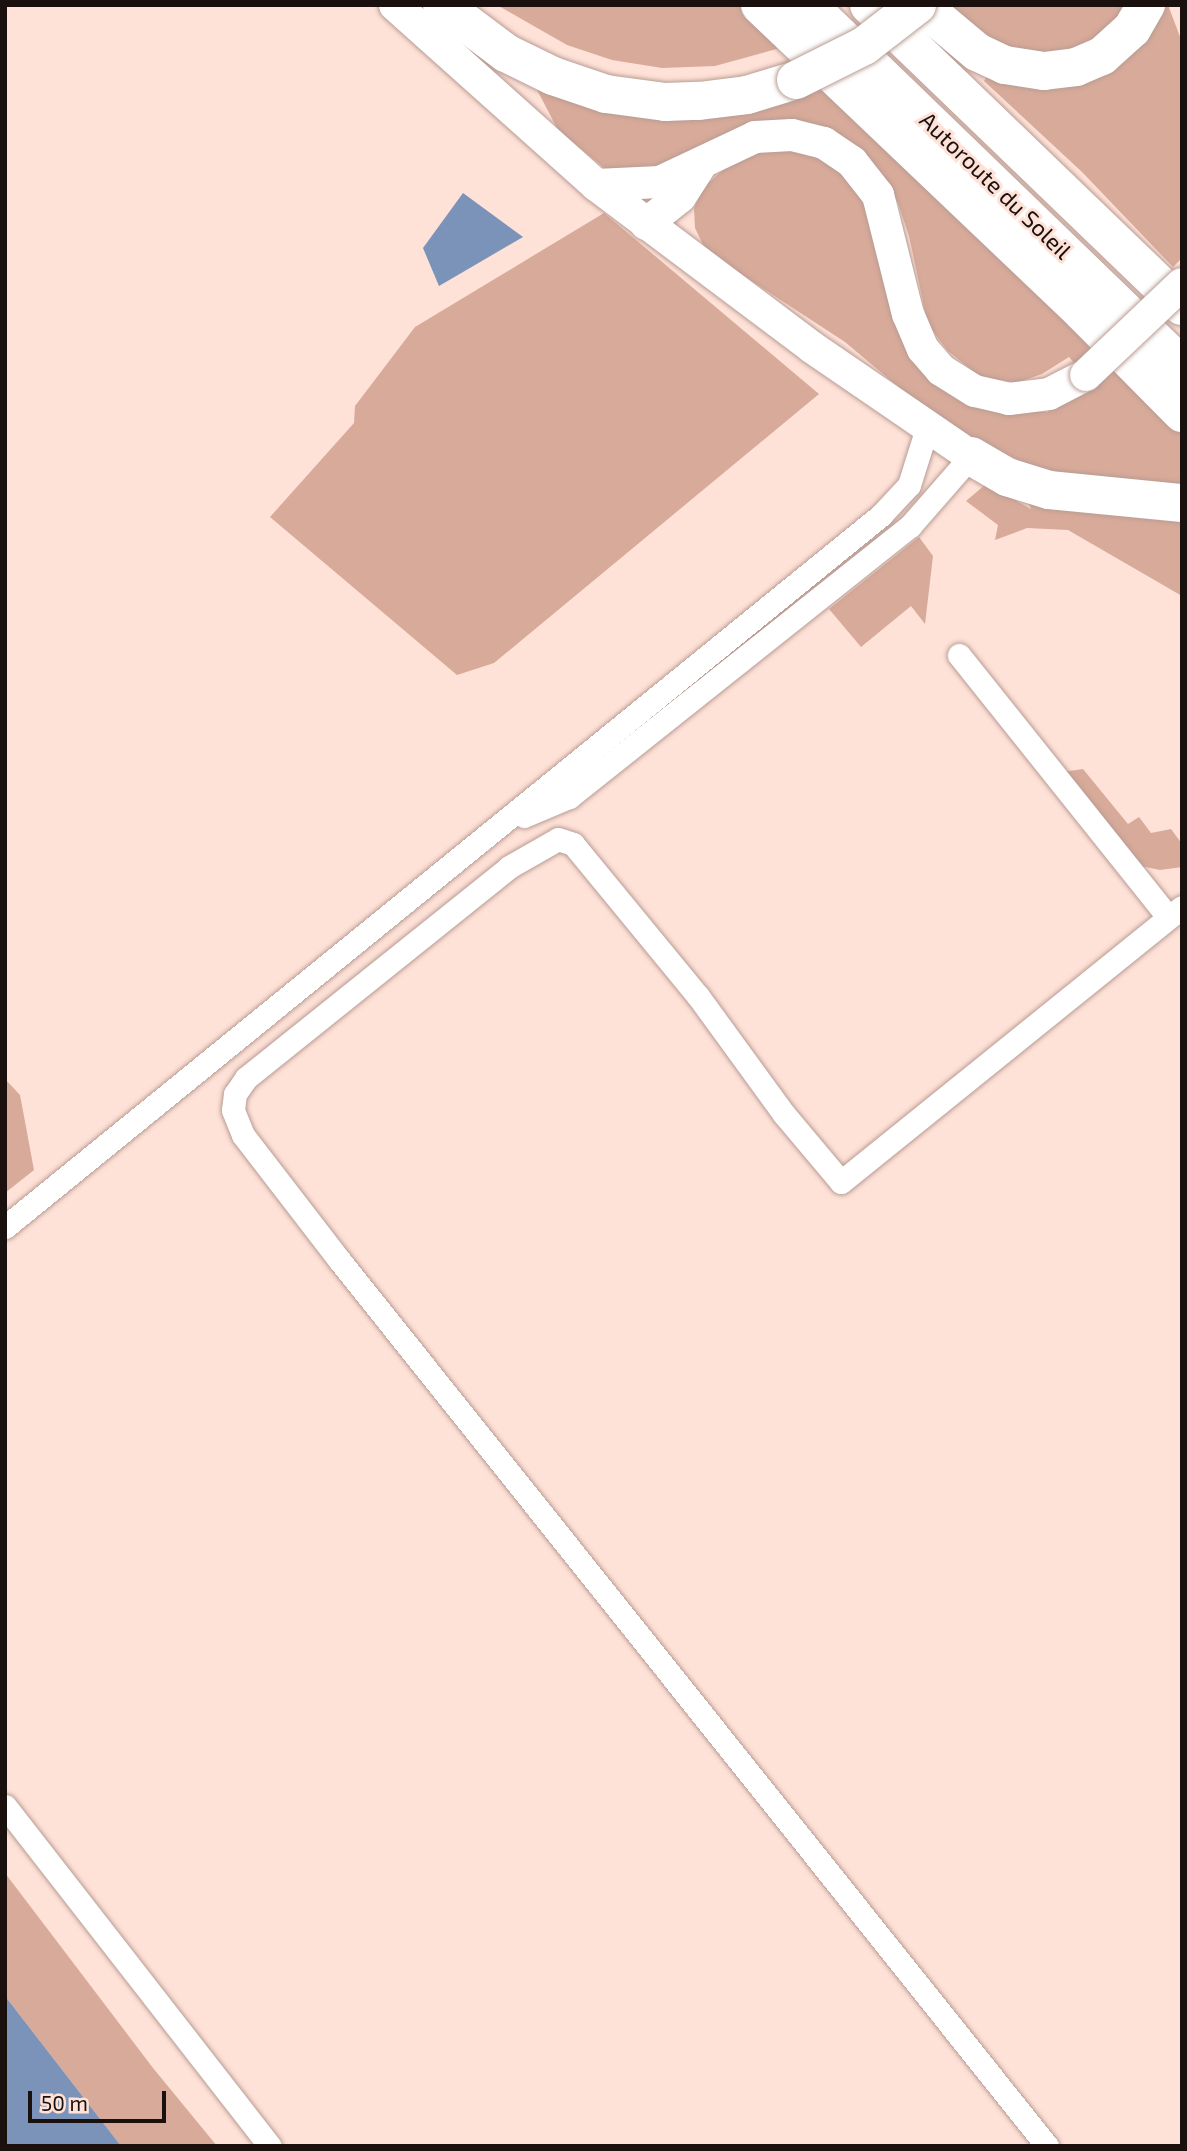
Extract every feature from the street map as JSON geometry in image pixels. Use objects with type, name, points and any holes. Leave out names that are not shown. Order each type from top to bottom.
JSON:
[{"type":"highway","points":[[442,5],[506,53],[553,76],[606,94],[665,102],[747,95],[788,72],[884,5]]},
{"type":"highway","points":[[474,5],[536,46],[613,74],[693,80],[788,72],[864,46],[919,5],[977,52],[1005,65],[1044,71],[1076,67],[1102,55],[1132,29],[1146,5]]},
{"type":"highway","points":[[760,5],[1083,313],[1182,413]]},
{"type":"highway","name":"Autoroute du Soleil","points":[[808,5],[1182,366]]},
{"type":"highway","name":"Autoroute du Soleil","points":[[869,5],[1182,306]]},
{"type":"highway","points":[[971,456],[1007,477],[1049,490],[1182,503]]},
{"type":"main road","points":[[395,5],[558,155],[596,185],[689,257],[927,428],[971,456]]},
{"type":"main road","points":[[640,219],[670,189],[702,163],[733,144],[769,135],[803,136],[834,149],[860,170],[878,195],[912,326],[941,370],[975,391],[1017,399],[1049,394],[1086,375],[1182,284]]},
{"type":"main road","points":[[596,185],[670,189]]},
{"type":"main road","points":[[670,189],[689,257]]},
{"type":"street","points":[[5,1227],[898,500],[909,485],[927,428]]},
{"type":"street","points":[[502,825],[569,797],[910,526],[971,456]]},
{"type":"street","points":[[959,655],[1175,912],[841,1182],[783,1113],[698,996],[573,844],[558,839],[509,867],[246,1078],[234,1094],[233,1110],[243,1135],[340,1261],[1047,2146]]},
{"type":"street","points":[[5,1806],[270,2146]]},
{"type":"shaded area","points":[[497,5],[742,5],[787,46],[715,66],[662,68],[612,60],[567,45]]},
{"type":"shaded area","points":[[944,5],[1134,5],[1101,46],[1009,56]]},
{"type":"shaded area","points":[[1168,5],[1182,42],[1182,258],[1173,267],[1082,172],[984,81],[991,70],[1143,39]]},
{"type":"shaded area","points":[[535,86],[824,87],[1182,430],[1182,596],[1068,530],[1027,528],[995,540],[998,525],[966,501],[986,484],[1031,509],[1029,504],[1045,472],[976,441],[920,405],[845,342],[706,251],[695,228],[694,208],[704,187],[734,160],[767,148],[815,154],[852,182],[868,213],[917,364],[958,400],[993,410],[1048,412],[1049,407],[1094,386],[1069,357],[1042,374],[1016,383],[979,376],[948,351],[928,325],[909,236],[898,203],[878,169],[823,128],[668,168],[607,170],[558,130]]},
{"type":"shaded area","points":[[604,213],[819,394],[494,663],[457,675],[270,517],[354,423],[355,406],[415,327]]},
{"type":"shaded area","points":[[919,537],[933,556],[925,624],[911,606],[861,647],[829,609]]},
{"type":"shaded area","points":[[1083,769],[1128,824],[1139,817],[1151,833],[1171,829],[1182,844],[1182,867],[1160,870],[1141,866],[1063,772]]},
{"type":"shaded area","points":[[5,1079],[20,1095],[34,1170],[5,1193]]},
{"type":"shaded area","points":[[5,1873],[153,2068],[217,2146],[121,2146],[5,1996]]},
{"type":"water","points":[[463,193],[523,237],[439,286],[423,248]]},
{"type":"water","points":[[5,1996],[121,2146],[5,2146]]}]
